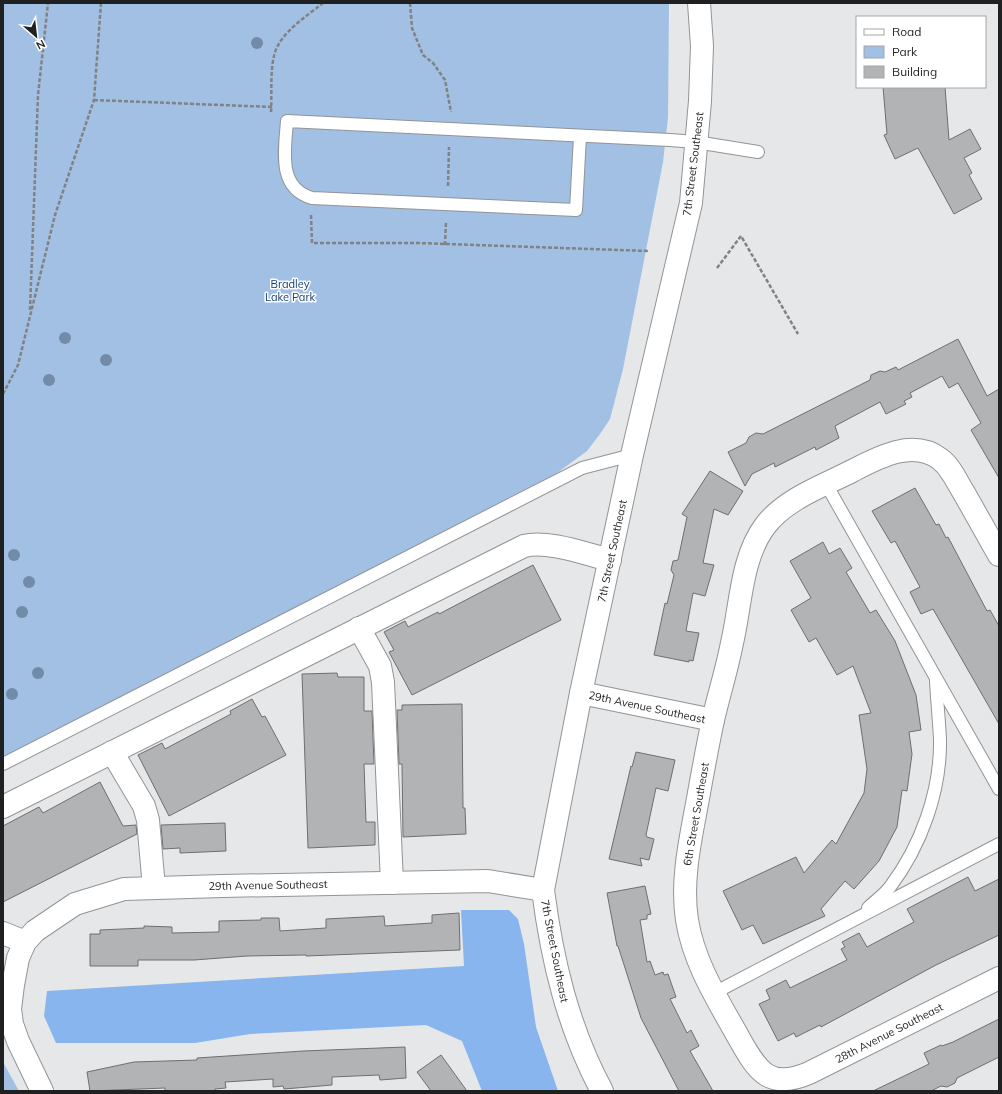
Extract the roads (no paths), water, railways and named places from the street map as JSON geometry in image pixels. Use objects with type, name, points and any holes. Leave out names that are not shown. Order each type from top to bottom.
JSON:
[{"type":"street","name":"7th Street Southeast","points":[[602,1091],[574,1031],[562,993],[543,890],[581,693],[632,455],[691,203],[700,101],[702,46],[699,3]]},
{"type":"street","points":[[826,484],[886,455],[907,450],[917,450],[934,455],[947,466],[999,554]]},
{"type":"street","name":"6th Street Southeast","points":[[778,1080],[764,1073],[753,1062],[714,993],[694,948],[686,918],[685,890],[690,837],[713,720],[732,644],[748,563],[755,544],[764,527],[782,509],[826,484]]},
{"type":"street","points":[[3,807],[524,546],[535,544],[549,546],[610,560]]},
{"type":"street","points":[[359,628],[380,666],[383,682],[392,883]]},
{"type":"street","name":"29th Avenue Southeast","points":[[581,693],[713,720]]},
{"type":"street","points":[[112,752],[144,806],[148,820],[154,888]]},
{"type":"street","name":"29th Avenue Southeast","points":[[21,950],[41,926],[75,904],[124,889],[488,881],[543,890]]},
{"type":"street","points":[[3,933],[21,950],[10,1010],[12,1024],[18,1041],[42,1091]]},
{"type":"street","name":"28th Avenue Southeast","points":[[778,1080],[792,1080],[809,1073],[999,978]]},
{"type":"lane","points":[[580,136],[576,210],[312,198],[304,196],[290,184],[286,174],[287,121],[580,136],[696,142],[758,152]]},
{"type":"lane","points":[[3,764],[582,468],[632,455]]},
{"type":"lane","points":[[826,484],[999,789]]},
{"type":"lane","points":[[857,918],[889,888],[914,850],[927,816],[936,777],[940,740],[936,678]]},
{"type":"lane","points":[[714,993],[999,844]]},
{"type":"park label","name":"Bradley Lake Park","points":[[290,290]]}]
